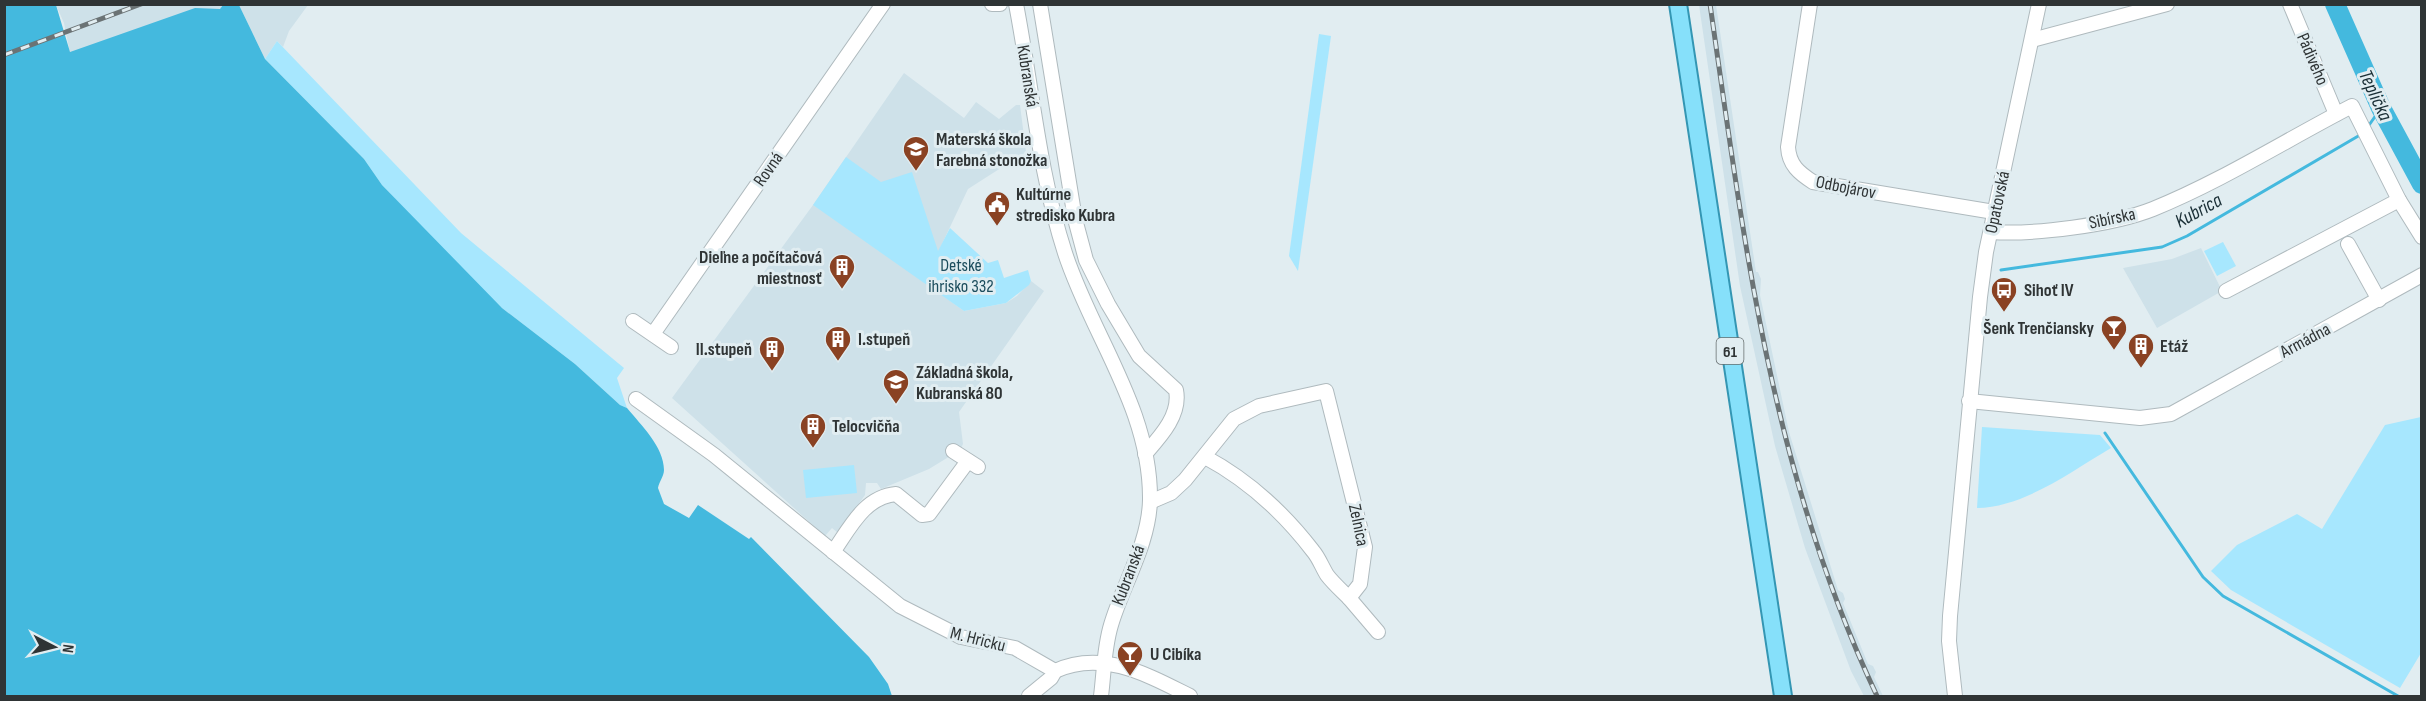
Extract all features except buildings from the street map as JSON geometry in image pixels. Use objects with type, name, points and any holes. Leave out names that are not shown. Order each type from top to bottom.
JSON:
[{"type":"main road","name":"61","points":[[1678,4],[1783,696]]},
{"type":"street","name":"Rovná","points":[[653,334],[883,4]]},
{"type":"street","points":[[992,4],[1000,4]]},
{"type":"street","name":"Kubranská","points":[[1016,4],[1035,124],[1065,255],[1117,368],[1137,423],[1145,454],[1150,502],[1146,528],[1110,626],[1101,696]]},
{"type":"street","name":"Kubranská","points":[[1040,4],[1075,219],[1086,260],[1108,304],[1139,356],[1173,384],[1178,396],[1169,423],[1145,454]]},
{"type":"street","name":"Odbojárov","points":[[1810,4],[1788,147],[1791,164],[1800,174],[1813,182],[1994,212]]},
{"type":"street","name":"Opatovská","points":[[1955,696],[1949,641],[1950,616],[1969,401],[1983,277],[1990,231],[2039,4]]},
{"type":"street","points":[[2032,40],[2167,4]]},
{"type":"street","name":"Pádivého","points":[[2290,4],[2336,114]]},
{"type":"street","name":"Kubranská","points":[[1020,28],[1043,24]]},
{"type":"street","name":"Sibírska","points":[[1990,231],[2013,233],[2099,222],[2150,210],[2352,106],[2399,201]]},
{"type":"street","name":"Kubranská","points":[[1035,124],[1058,119]]},
{"type":"street","points":[[2226,291],[2399,201],[2421,237]]},
{"type":"street","points":[[1056,223],[1075,219]]},
{"type":"street","points":[[2348,244],[2379,300]]},
{"type":"street","name":"Armádna","points":[[1969,401],[2140,418],[2171,414],[2421,275]]},
{"type":"street","points":[[1090,312],[1108,304]]},
{"type":"street","points":[[633,321],[671,347]]},
{"type":"street","points":[[1117,368],[1139,356]]},
{"type":"street","name":"Zelnica","points":[[1150,502],[1171,493],[1205,457],[1234,419],[1259,406],[1326,391],[1365,547],[1363,575],[1349,598]]},
{"type":"street","name":"M. Hricku","points":[[636,399],[714,455],[881,593],[922,620],[961,638],[1015,648],[1055,671]]},
{"type":"street","points":[[833,552],[870,502],[887,495],[896,494],[922,515],[929,514],[973,464],[953,451]]},
{"type":"street","points":[[1205,457],[1237,474],[1262,495],[1295,529],[1315,553],[1329,577],[1378,632]]},
{"type":"street","points":[[1029,696],[1051,678],[1055,671],[1067,666],[1104,663],[1131,668],[1190,696]]},
{"type":"shaded area","points":[[4,5],[56,5],[70,52],[195,8],[220,9],[223,5],[239,5],[265,59],[364,159],[382,185],[502,308],[575,364],[620,405],[627,408],[639,422],[656,445],[663,461],[664,472],[658,488],[664,504],[689,518],[698,505],[749,539],[751,537],[869,657],[888,684],[892,696],[5,696]]},
{"type":"shaded area","points":[[56,5],[223,5],[220,9],[195,9],[70,53],[64,23]]},
{"type":"shaded area","points":[[239,5],[308,5],[289,31],[283,47],[277,41],[265,59]]},
{"type":"shaded area","points":[[1699,5],[1716,5],[1756,272],[1761,279],[1760,295],[1789,432],[1838,590],[1843,593],[1845,599],[1843,603],[1868,664],[1873,666],[1876,672],[1874,677],[1883,696],[1864,696],[1851,671],[1805,548],[1775,446],[1740,286]]},
{"type":"shaded area","points":[[904,73],[964,118],[976,102],[999,119],[1016,105],[1020,105],[1026,152],[968,189],[924,282],[964,311],[1006,303],[1017,296],[1031,281],[1044,291],[959,412],[963,444],[960,450],[929,469],[881,489],[877,483],[866,483],[865,495],[838,533],[832,528],[825,536],[672,398],[813,205]]},
{"type":"shaded area","points":[[2201,248],[2222,291],[2157,328],[2123,268],[2172,259]]},
{"type":"green space","points":[[1319,34],[1331,36],[1298,271],[1289,256]]},
{"type":"green space","points":[[277,41],[461,233],[624,368],[617,378],[627,408],[620,405],[575,364],[502,308],[478,286],[382,185],[364,159],[265,59]]},
{"type":"green space","name":"Detské ihrisko 332","points":[[846,157],[881,182],[912,172],[938,251],[950,228],[988,263],[998,260],[1004,278],[1028,270],[1031,281],[1029,285],[1006,303],[964,311],[813,205]]},
{"type":"green space","points":[[2223,242],[2236,266],[2217,276],[2204,251]]},
{"type":"green space","points":[[2421,417],[2421,653],[2400,688],[2231,590],[2211,571],[2237,545],[2297,514],[2322,529],[2385,425]]},
{"type":"green space","points":[[1982,427],[2100,435],[2111,448],[2030,495],[2012,502],[1977,508]]},
{"type":"green space","points":[[854,465],[857,493],[806,498],[803,470]]},
{"type":"waterway","name":"Teplička","points":[[2335,4],[2381,108],[2422,184]]},
{"type":"waterway","name":"Kubrica","points":[[2367,128],[2381,108]]},
{"type":"waterway","name":"Kubrica","points":[[2001,270],[2162,247],[2187,236],[2360,135]]},
{"type":"waterway","points":[[2105,433],[2203,577],[2223,596],[2398,696]]},
{"type":"railway","points":[[4,55],[141,4]]},
{"type":"railway","points":[[1710,4],[1750,270],[1787,442],[1811,527],[1841,612],[1877,696]]},
{"type":"place","name":"Materská škola Farebná stonožka","points":[[916,172]]},
{"type":"place","name":"Kultúrne stredisko Kubra","points":[[997,227]]},
{"type":"place","name":"Dieľne a počítačová miestnosť","points":[[842,290]]},
{"type":"place","name":"Sihoť IV","points":[[2004,313]]},
{"type":"place","name":"Šenk Trenčiansky","points":[[2114,351]]},
{"type":"place","name":"I.stupeň","points":[[838,362]]},
{"type":"place","name":"Etáž","points":[[2141,369]]},
{"type":"place","name":"II.stupeň","points":[[772,372]]},
{"type":"place","name":"Základná škola, Kubranská 80","points":[[896,405]]},
{"type":"place","name":"Telocvičňa","points":[[813,449]]},
{"type":"place","name":"U Cibíka","points":[[1130,677]]}]
